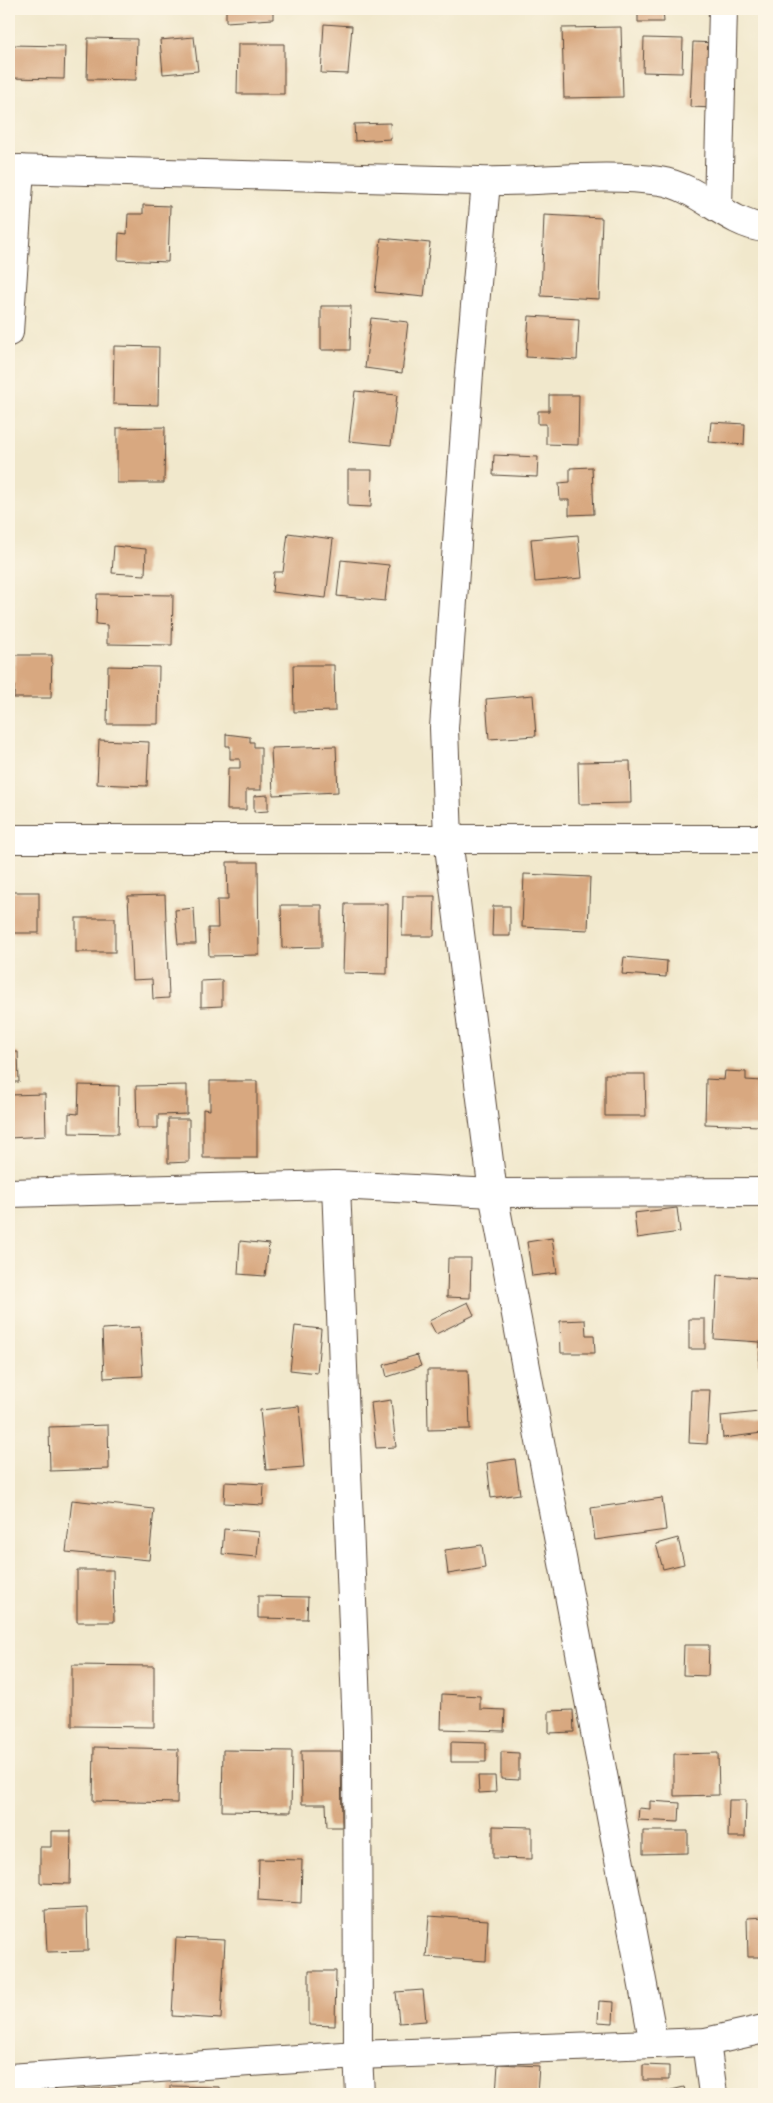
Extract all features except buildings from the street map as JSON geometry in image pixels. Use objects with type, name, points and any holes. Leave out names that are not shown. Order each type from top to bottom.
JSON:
[{"type":"street","points":[[718,207],[723,9]]},
{"type":"street","points":[[9,332],[15,169],[486,182],[621,178],[662,182],[694,193],[741,221],[764,228]]},
{"type":"street","points":[[486,182],[469,373],[444,728],[448,839],[493,1193],[654,2044]]},
{"type":"street","points":[[9,839],[764,839]]},
{"type":"street","points":[[336,1185],[357,1731],[358,2055],[360,2094]]},
{"type":"street","points":[[9,1192],[336,1185],[493,1193],[764,1192]]},
{"type":"street","points":[[9,2078],[358,2055],[706,2042],[764,2028]]},
{"type":"street","points":[[706,2042],[713,2094]]}]
